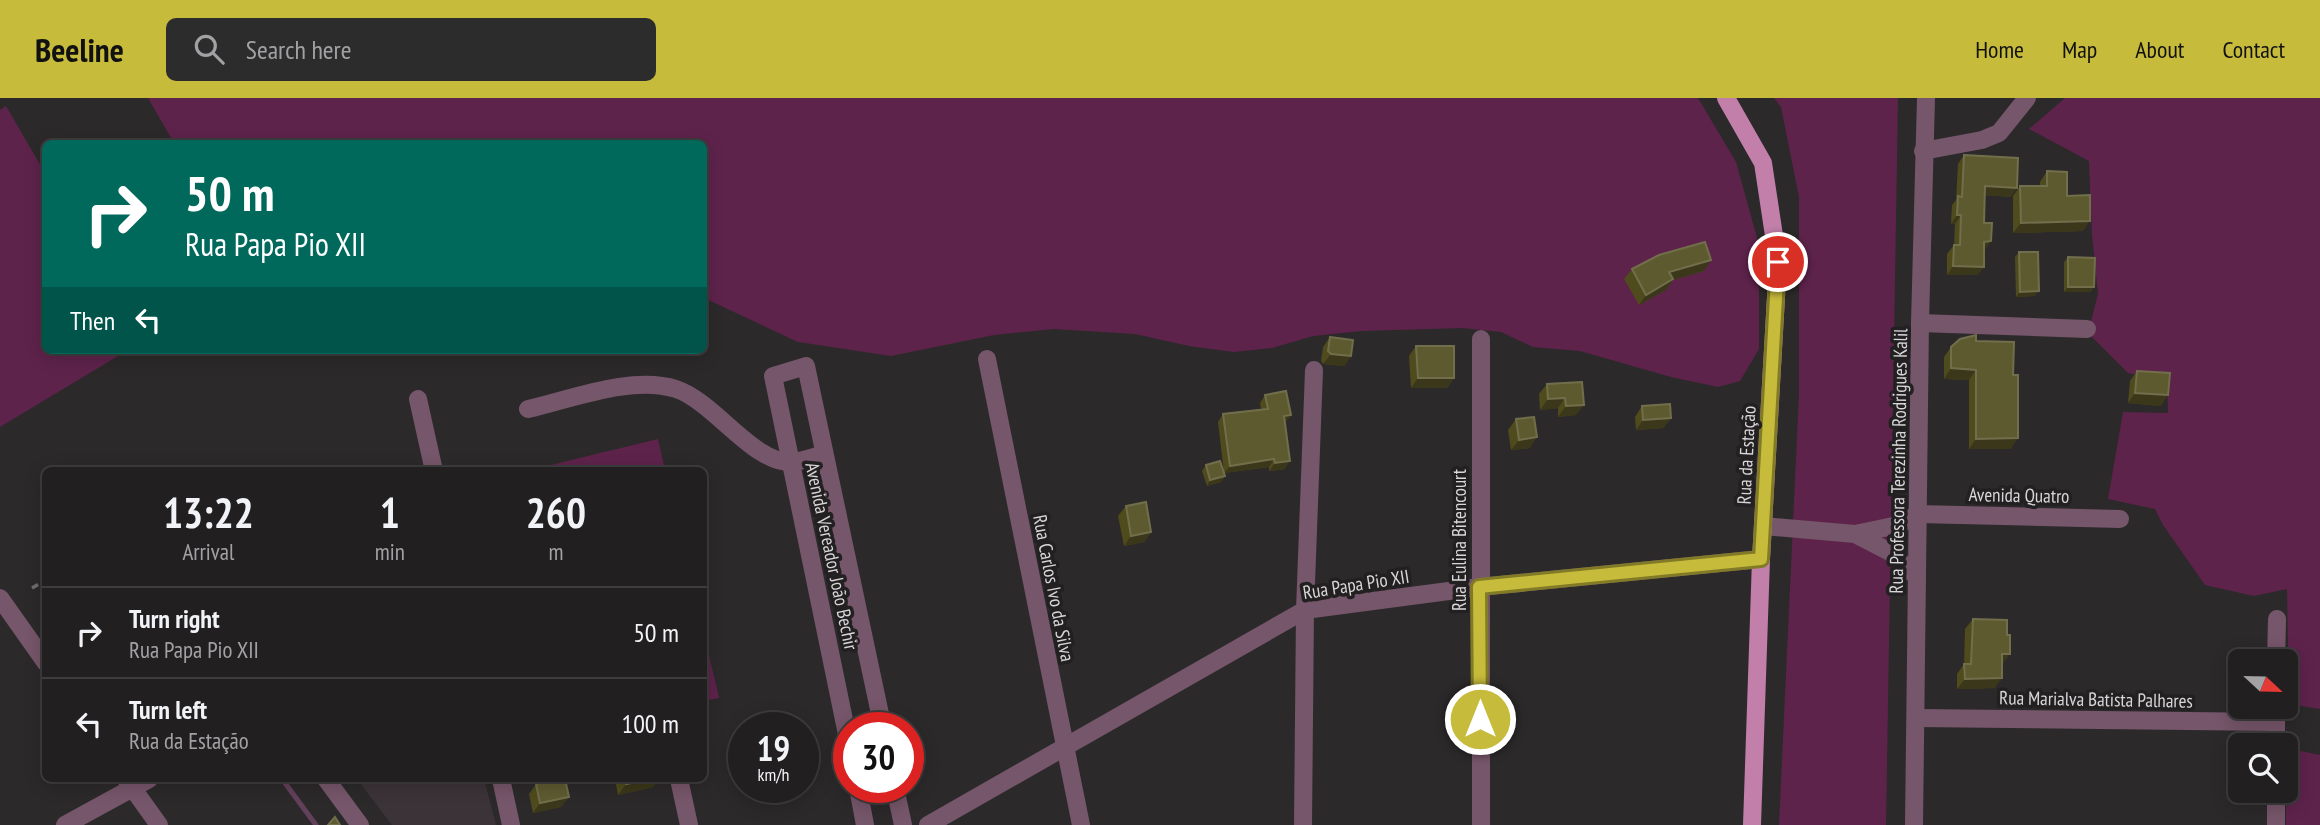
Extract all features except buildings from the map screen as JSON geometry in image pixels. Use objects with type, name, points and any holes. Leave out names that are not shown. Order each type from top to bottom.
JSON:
[{"type":"main road","name":"Rua da Estação","points":[[1726,98],[1763,163],[1778,262],[1761,559],[1752,825]]},
{"type":"street","name":"Rua Professora Terezinha Rodrigues Kalil","points":[[1914,825],[1920,323],[1926,98]]},
{"type":"street","points":[[1923,151],[1982,140],[1999,133],[2027,98]]},
{"type":"street","points":[[1920,323],[2087,329]]},
{"type":"street","name":"Rua Eulina Bitencourt","points":[[1481,339],[1481,825]]},
{"type":"street","name":"Rua Carlos Ivo da Silva","points":[[987,359],[1081,825]]},
{"type":"street","name":"Avenida Vereador João Bechir","points":[[842,712],[773,376],[806,366],[880,712]]},
{"type":"street","points":[[1303,825],[1306,610],[1314,370]]},
{"type":"street","points":[[528,409],[644,383],[676,389],[702,402],[749,444],[768,456],[791,462],[824,454]]},
{"type":"street","points":[[418,400],[433,467]]},
{"type":"street","points":[[1763,526],[1856,534],[1898,525],[1918,514]]},
{"type":"street","name":"Avenida Quatro","points":[[1918,514],[2120,519]]},
{"type":"street","points":[[1856,534],[1890,552],[1917,577]]},
{"type":"street","name":"Rua Papa Pio XII","points":[[928,825],[1306,610],[1479,587],[1761,559]]},
{"type":"street","points":[[0,598],[42,657]]},
{"type":"street","points":[[2276,649],[2277,619]]},
{"type":"street","name":"Rua Marialva Batista Palhares","points":[[1916,719],[2228,716]]},
{"type":"street","points":[[328,782],[360,825]]},
{"type":"street","points":[[502,782],[511,825]]},
{"type":"street","points":[[680,782],[689,825]]},
{"type":"street","points":[[65,825],[129,784],[159,825]]},
{"type":"street","points":[[861,803],[865,825]]},
{"type":"street","points":[[898,803],[903,825]]},
{"type":"street","points":[[2276,803],[2276,825]]},
{"type":"path","points":[[32,588],[42,582]]},
{"type":"shaded area","points":[[148,98],[1698,98],[1736,162],[1759,245],[1759,349],[1740,381],[1718,387],[1671,377],[1580,351],[1533,347],[1501,332],[1462,328],[1362,331],[1313,336],[1272,348],[1234,352],[1189,346],[1135,334],[1054,329],[994,335],[891,356],[798,342],[707,299],[707,140],[172,140]]},
{"type":"shaded area","points":[[1774,98],[1898,98],[1886,825],[1779,825],[1799,394],[1799,197],[1781,107]]},
{"type":"shaded area","points":[[2065,98],[2320,98],[2320,709],[2298,705],[2298,649],[2288,649],[2287,589],[2254,596],[2205,585],[2163,525],[2155,509],[2108,499],[2123,412],[2168,413],[2167,381],[2128,373],[2088,333],[2098,294],[2089,161],[2029,129]]},
{"type":"shaded area","points":[[6,106],[42,168],[42,354],[121,354],[0,427],[0,110]]},
{"type":"shaded area","points":[[658,439],[664,467],[542,467]]},
{"type":"shaded area","points":[[707,646],[719,698],[707,700]]},
{"type":"shaded area","points":[[2298,750],[2320,755],[2320,825],[2286,825],[2286,803],[2298,803]]},
{"type":"shaded area","points":[[359,782],[485,782],[496,825],[392,825]]},
{"type":"waterway","points":[[284,782],[316,825]]},
{"type":"route","points":[[1480,719],[1479,587],[1761,559],[1778,262]]}]
